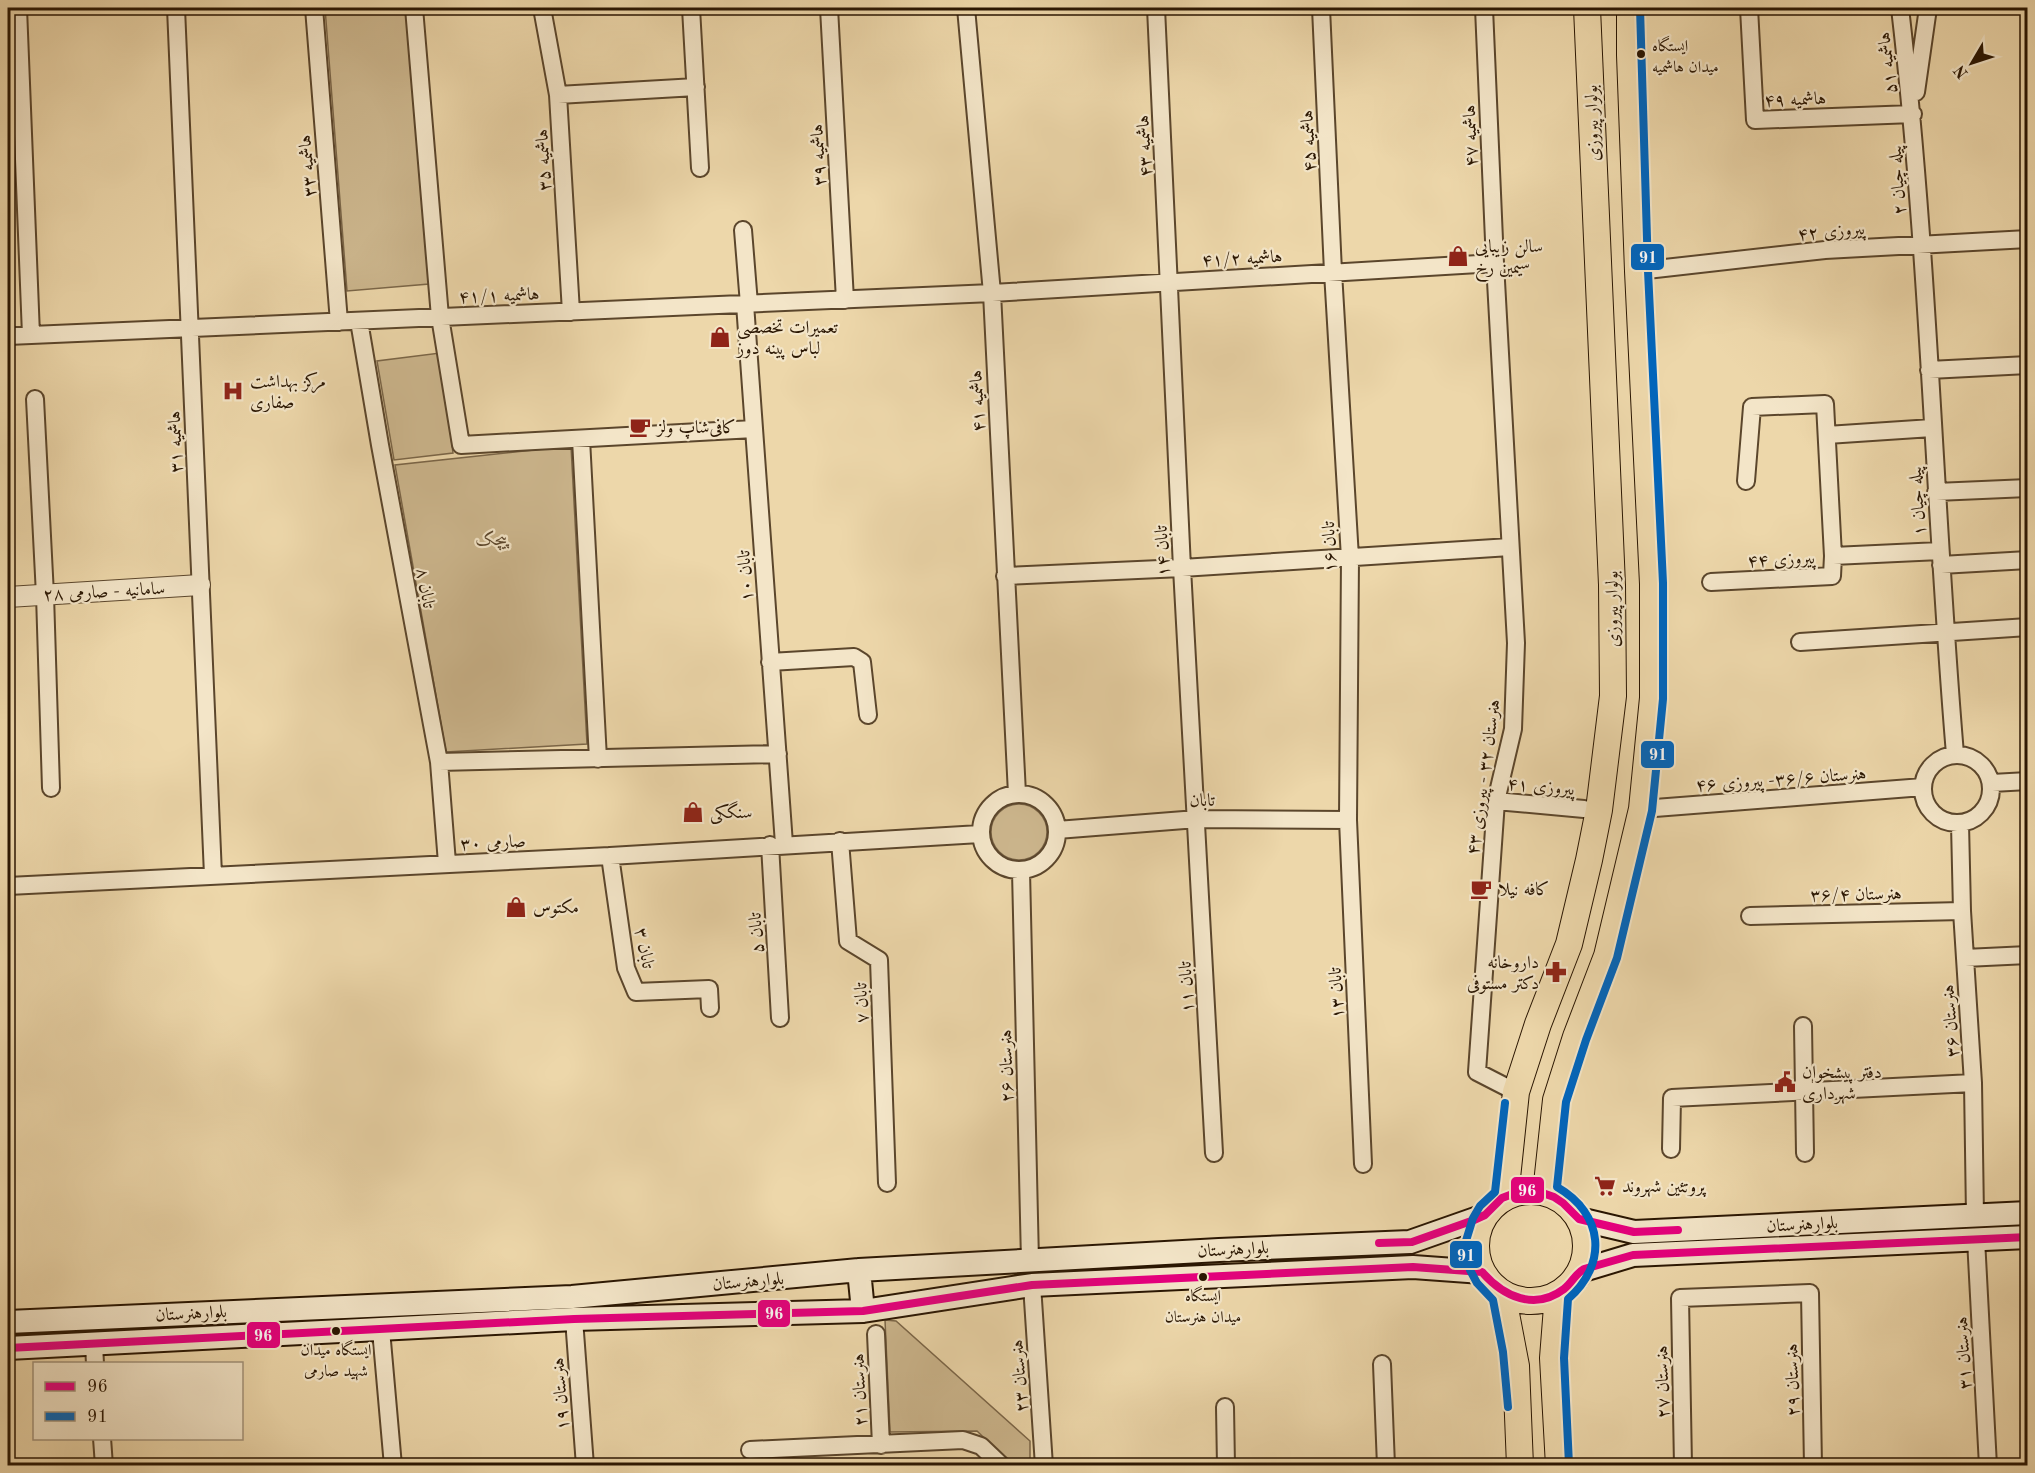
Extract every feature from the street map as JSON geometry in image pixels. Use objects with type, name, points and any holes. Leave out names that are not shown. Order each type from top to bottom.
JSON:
[{"type":"main road","name":"بولوار پیروزی","points":[[1505,1197],[1516,1092],[1538,1024],[1569,944],[1599,810],[1613,696],[1612,585],[1587,8]]},
{"type":"main road","points":[[1546,1192],[1556,1100],[1576,1037],[1607,956],[1642,809],[1653,698],[1653,584],[1638,271],[1630,8]]},
{"type":"main road","points":[[1532,1190],[1546,1192],[1565,1203],[1579,1219],[1585,1236],[1585,1254],[1580,1271],[1574,1280],[1558,1294],[1530,1301],[1516,1299],[1502,1293],[1482,1272],[1477,1258],[1478,1229],[1484,1216],[1493,1205],[1505,1197],[1532,1190]]},
{"type":"main road","name":"بلوارهنرستان","points":[[1579,1219],[1635,1232],[2028,1213]]},
{"type":"main road","name":"بلوارهنرستان","points":[[8,1322],[572,1297],[859,1270],[1410,1242],[1484,1216]]},
{"type":"main road","name":"بلوارهنرستان","points":[[1580,1271],[1633,1254],[2028,1237]]},
{"type":"main road","name":"بلوارهنرستان","points":[[8,1348],[94,1354],[381,1330],[574,1319],[863,1311],[1032,1285],[1402,1267],[1482,1272]]},
{"type":"main road","points":[[859,1270],[863,1311]]},
{"type":"main road","points":[[1502,1293],[1516,1366],[1520,1466]]},
{"type":"main road","points":[[1558,1294],[1553,1358],[1559,1466]]},
{"type":"street","points":[[18,8],[31,335]]},
{"type":"street","name":"هاشمیه ۳۱","points":[[176,8],[213,875]]},
{"type":"street","name":"هاشمیه ۳۳","points":[[314,8],[339,322]]},
{"type":"street","points":[[414,8],[440,317],[461,445],[754,429]]},
{"type":"street","name":"هاشمیه ۳۵","points":[[542,8],[558,95],[571,312]]},
{"type":"street","points":[[692,8],[700,168]]},
{"type":"street","name":"هاشمیه ۳۹","points":[[829,8],[845,300]]},
{"type":"street","name":"هاشمیه ۴۱","points":[[966,8],[992,293],[1017,794]]},
{"type":"street","name":"هاشمیه ۴۳","points":[[1156,8],[1170,282]]},
{"type":"street","name":"هاشمیه ۴۵","points":[[1322,8],[1333,272]]},
{"type":"street","name":"هاشمیه ۴۷","points":[[1484,8],[1495,263]]},
{"type":"street","name":"هاشمیه ۴۹","points":[[1749,8],[1755,120],[1912,114]]},
{"type":"street","name":"هاشمیه ۵۱","points":[[1900,8],[1912,114]]},
{"type":"street","points":[[1912,114],[1928,8]]},
{"type":"street","points":[[558,95],[696,87]]},
{"type":"street","name":"پیله چیان ۲","points":[[1912,114],[1921,244]]},
{"type":"street","name":"تابان ۱۰","points":[[743,230],[754,429],[777,754],[777,845]]},
{"type":"street","name":"پیروزی ۴۲","points":[[1638,271],[1825,250],[2028,239]]},
{"type":"street","name":"پیله چیان ۱","points":[[1921,244],[1940,558],[1955,754]]},
{"type":"street","name":"هاشمیه ۴۱/۲","points":[[992,293],[1495,263]]},
{"type":"street","name":"هنرستان ۳۲ - پیروزی ۴۳","points":[[1495,263],[1516,643],[1513,729],[1496,801],[1477,1072],[1516,1092]]},
{"type":"street","name":"تابان ۱۶","points":[[1333,272],[1350,558],[1348,820]]},
{"type":"street","name":"تابان ۱۴","points":[[1170,282],[1182,568],[1197,819]]},
{"type":"street","name":"هاشمیه ۴۱/۱","points":[[8,336],[992,293]]},
{"type":"street","name":"تابان ۸","points":[[359,321],[439,762],[447,863]]},
{"type":"street","points":[[1929,370],[2028,365]]},
{"type":"street","points":[[35,399],[45,595],[51,788]]},
{"type":"street","points":[[1746,481],[1752,407],[1825,404],[1833,556],[2028,560]]},
{"type":"street","points":[[1827,435],[1932,428]]},
{"type":"street","points":[[580,438],[598,759]]},
{"type":"street","points":[[1936,492],[2028,488]]},
{"type":"street","points":[[1005,576],[1182,568],[1510,547]]},
{"type":"street","name":"پیروزی ۴۴","points":[[1711,582],[1832,576],[1833,556]]},
{"type":"street","name":"سامانیه - صارمی ۲۸","points":[[8,597],[200,585]]},
{"type":"street","points":[[1800,642],[2028,627]]},
{"type":"street","points":[[770,662],[854,657],[860,660],[868,715]]},
{"type":"street","points":[[439,762],[777,754]]},
{"type":"street","points":[[1955,754],[1965,755],[1983,765],[1992,783],[1992,795],[1981,815],[1960,824],[1948,823],[1938,818],[1929,810],[1924,799],[1923,787],[1929,768],[1937,761],[1955,754]]},
{"type":"street","points":[[1992,783],[2028,781]]},
{"type":"street","name":"هنرستان ۳۶/۶- پیروزی ۴۶","points":[[1642,809],[1923,787]]},
{"type":"street","points":[[1017,794],[1027,794],[1045,804],[1051,811],[1058,830],[1057,840],[1048,858],[1040,865],[1021,871],[1001,867],[993,861],[982,844],[980,834],[984,814],[990,806],[1007,795],[1017,794]]},
{"type":"street","name":"پیروزی ۴۱","points":[[1496,801],[1584,809]]},
{"type":"street","name":"تابان","points":[[1058,830],[1197,819],[1348,820]]},
{"type":"street","name":"تابان ۱۱","points":[[1197,819],[1214,1153]]},
{"type":"street","name":"تابان ۱۳","points":[[1348,820],[1364,1164]]},
{"type":"street","name":"هنرستان ۳۶","points":[[1960,824],[1962,911],[1973,1083],[1975,1216]]},
{"type":"street","name":"صارمی ۳۰","points":[[8,886],[610,856],[980,834]]},
{"type":"street","name":"تابان ۷","points":[[840,841],[848,942],[879,960],[887,1183]]},
{"type":"street","name":"تابان ۵","points":[[777,845],[780,1018]]},
{"type":"street","name":"تابان ۳","points":[[610,856],[626,968],[636,992],[709,989],[710,1008]]},
{"type":"street","name":"هنرستان ۲۶","points":[[1021,871],[1030,1261]]},
{"type":"street","name":"هنرستان ۳۶/۴","points":[[1750,916],[1962,911]]},
{"type":"street","points":[[1965,958],[2028,955]]},
{"type":"street","points":[[1803,1026],[1805,1154]]},
{"type":"street","points":[[1671,1149],[1672,1098],[1973,1083]]},
{"type":"street","name":"هنرستان ۳۱","points":[[1976,1239],[1988,1466]]},
{"type":"street","name":"هنرستان ۲۳","points":[[1032,1285],[1044,1466]]},
{"type":"street","name":"هنرستان ۲۹","points":[[1680,1298],[1810,1293],[1814,1466]]},
{"type":"street","name":"هنرستان ۲۷","points":[[1680,1298],[1683,1466]]},
{"type":"street","name":"هنرستان ۱۹","points":[[574,1319],[585,1466]]},
{"type":"street","points":[[381,1330],[393,1466]]},
{"type":"street","name":"هنرستان ۲۱","points":[[876,1334],[881,1445]]},
{"type":"street","points":[[1382,1364],[1386,1466]]},
{"type":"street","points":[[1225,1407],[1226,1466]]},
{"type":"street","points":[[102,1440],[104,1466]]},
{"type":"street","points":[[750,1450],[963,1440],[981,1446],[1002,1466]]},
{"type":"green space","points":[[325,8],[407,8],[429,284],[347,291]]},
{"type":"green space","points":[[440,353],[453,453],[394,460],[377,361]]},
{"type":"green space","name":"پیچک","points":[[571,446],[587,744],[446,752],[395,465]]},
{"type":"green space","points":[[1019,804],[1039,812],[1047,832],[1039,852],[1019,860],[999,852],[991,832],[999,812]]},
{"type":"green space","points":[[885,1320],[896,1321],[1030,1441],[1030,1465],[1012,1465],[977,1431],[890,1432]]},
{"type":"transit line","name":"91","points":[[1569,1465],[1564,1358],[1568,1299],[1590,1271],[1595,1240],[1592,1225],[1584,1211],[1573,1198],[1557,1187],[1566,1102],[1586,1040],[1617,958],[1652,811],[1663,699],[1663,583],[1648,271],[1640,8]]},
{"type":"transit line","name":"91","points":[[1505,1103],[1495,1192],[1480,1206],[1473,1218],[1465,1244],[1470,1270],[1477,1283],[1493,1300],[1503,1352],[1508,1407]]},
{"type":"transit line","name":"96","points":[[1379,1243],[1412,1242],[1474,1220],[1485,1215],[1502,1198],[1523,1190],[1534,1190],[1554,1197],[1579,1219],[1634,1232],[1678,1230]]},
{"type":"transit line","name":"96","points":[[8,1348],[574,1319],[863,1311],[1032,1285],[1413,1267],[1482,1272],[1510,1294],[1531,1300],[1553,1296],[1567,1287],[1584,1269],[1633,1255],[2028,1237]]},
{"type":"place","name":"ایستگاه میدان هاشمیه","points":[[1641,54]]},
{"type":"place","name":"سالن زیبایی سیمین رخ","points":[[1458,256]]},
{"type":"place","name":"تعمیرات تخصصی لباس پینه دوز","points":[[720,337]]},
{"type":"place","name":"مرکز بهداشت صفاری","points":[[233,391]]},
{"type":"place","name":"کافی‌شاپ ولز","points":[[640,427]]},
{"type":"place","name":"سنگکی","points":[[693,812]]},
{"type":"place","name":"کافه نیلا","points":[[1481,889]]},
{"type":"place","name":"مکتوس","points":[[516,907]]},
{"type":"place","name":"داروخانه دکتر مستوفی","points":[[1556,972]]},
{"type":"place","name":"دفتر پیشخوان شهرداری","points":[[1785,1082]]},
{"type":"place","name":"پروتئین شهروند","points":[[1605,1186]]},
{"type":"place","name":"ایستگاه میدان هنرستان","points":[[1203,1277]]},
{"type":"place","name":"ایستگاه میدان شهید صارمی","points":[[336,1331]]}]
